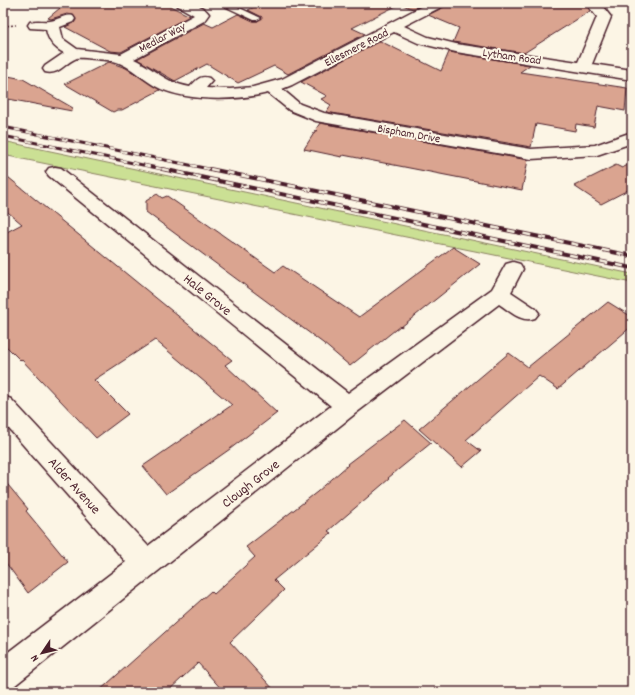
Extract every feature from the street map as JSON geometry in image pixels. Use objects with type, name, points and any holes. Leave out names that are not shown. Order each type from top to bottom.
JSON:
[{"type":"street","name":"Medlar Way","points":[[123,59],[199,18],[202,14],[184,3]]},
{"type":"street","name":"Ellesmere Road","points":[[272,88],[287,82],[395,27],[438,3]]},
{"type":"street","points":[[584,66],[604,17],[593,3]]},
{"type":"street","points":[[34,25],[53,25],[68,19]]},
{"type":"street","points":[[53,25],[56,40],[60,45],[75,53],[123,59],[135,65],[161,83],[173,88],[199,86],[238,94],[272,88]]},
{"type":"street","name":"Lytham Road","points":[[395,27],[424,40],[456,48],[584,66],[632,75]]},
{"type":"street","points":[[35,69],[54,73],[75,53]]},
{"type":"street","name":"Bispham Drive","points":[[272,88],[297,110],[322,118],[531,154],[597,150],[632,137]]},
{"type":"street","name":"Hale Grove","points":[[69,176],[348,406]]},
{"type":"street","name":"Clough Grove","points":[[3,675],[348,406],[499,294],[513,270]]},
{"type":"street","points":[[499,294],[528,313]]},
{"type":"street","name":"Alder Avenue","points":[[3,406],[146,564]]},
{"type":"lane","points":[[222,3],[257,18]]},
{"type":"green space","points":[[3,141],[632,274],[632,283],[3,155]]},
{"type":"building","points":[[66,3],[164,3],[190,16],[121,52],[110,51],[65,27],[74,23],[76,20],[73,15],[67,14],[51,19],[48,18]]},
{"type":"building","points":[[263,3],[425,3],[413,9],[400,4],[352,28],[365,34],[288,74],[274,66],[238,83],[207,64],[175,81],[137,59],[204,23],[213,27],[238,14],[253,21],[258,21],[262,17],[248,10]]},
{"type":"building","points":[[446,3],[585,3],[590,11],[524,53],[453,42],[459,28],[428,15],[444,7]]},
{"type":"building","points":[[380,41],[441,71],[449,52],[530,65],[520,72],[627,88],[625,111],[598,106],[594,127],[576,124],[575,131],[536,124],[531,147],[326,112],[331,105],[321,99],[327,96],[301,82]]},
{"type":"building","points":[[109,62],[126,68],[160,90],[122,110],[113,112],[65,84]]},
{"type":"building","points":[[3,75],[23,79],[73,108],[72,111],[3,98]]},
{"type":"building","points":[[320,123],[528,160],[522,190],[343,155],[342,157],[304,149],[316,130],[318,131],[316,129]]},
{"type":"building","points":[[632,163],[632,188],[601,204],[574,186],[616,165],[622,168]]},
{"type":"building","points":[[3,173],[232,360],[225,365],[277,413],[230,449],[166,494],[143,466],[232,405],[155,340],[94,380],[128,414],[96,438],[21,359],[20,360],[3,343],[3,234],[22,224],[3,208]]},
{"type":"building","points":[[157,194],[162,198],[167,196],[275,272],[283,266],[359,317],[453,247],[480,264],[350,366],[323,343],[146,212],[146,201]]},
{"type":"building","points":[[608,302],[632,317],[632,326],[558,389],[539,376],[466,440],[481,451],[462,467],[419,429],[509,353],[528,367]]},
{"type":"building","points":[[405,420],[431,443],[388,478],[389,479],[328,531],[331,533],[274,580],[284,590],[230,642],[276,692],[224,692],[198,663],[167,692],[98,692],[211,591],[214,594],[255,557],[246,547],[317,492],[348,465],[347,464]]},
{"type":"building","points":[[3,479],[28,509],[26,511],[68,562],[28,593],[3,559]]},
{"type":"railway","points":[[3,127],[214,170]]},
{"type":"railway","points":[[3,136],[167,170]]},
{"type":"railway","points":[[162,169],[632,268]]},
{"type":"railway","points":[[210,169],[632,256]]}]
